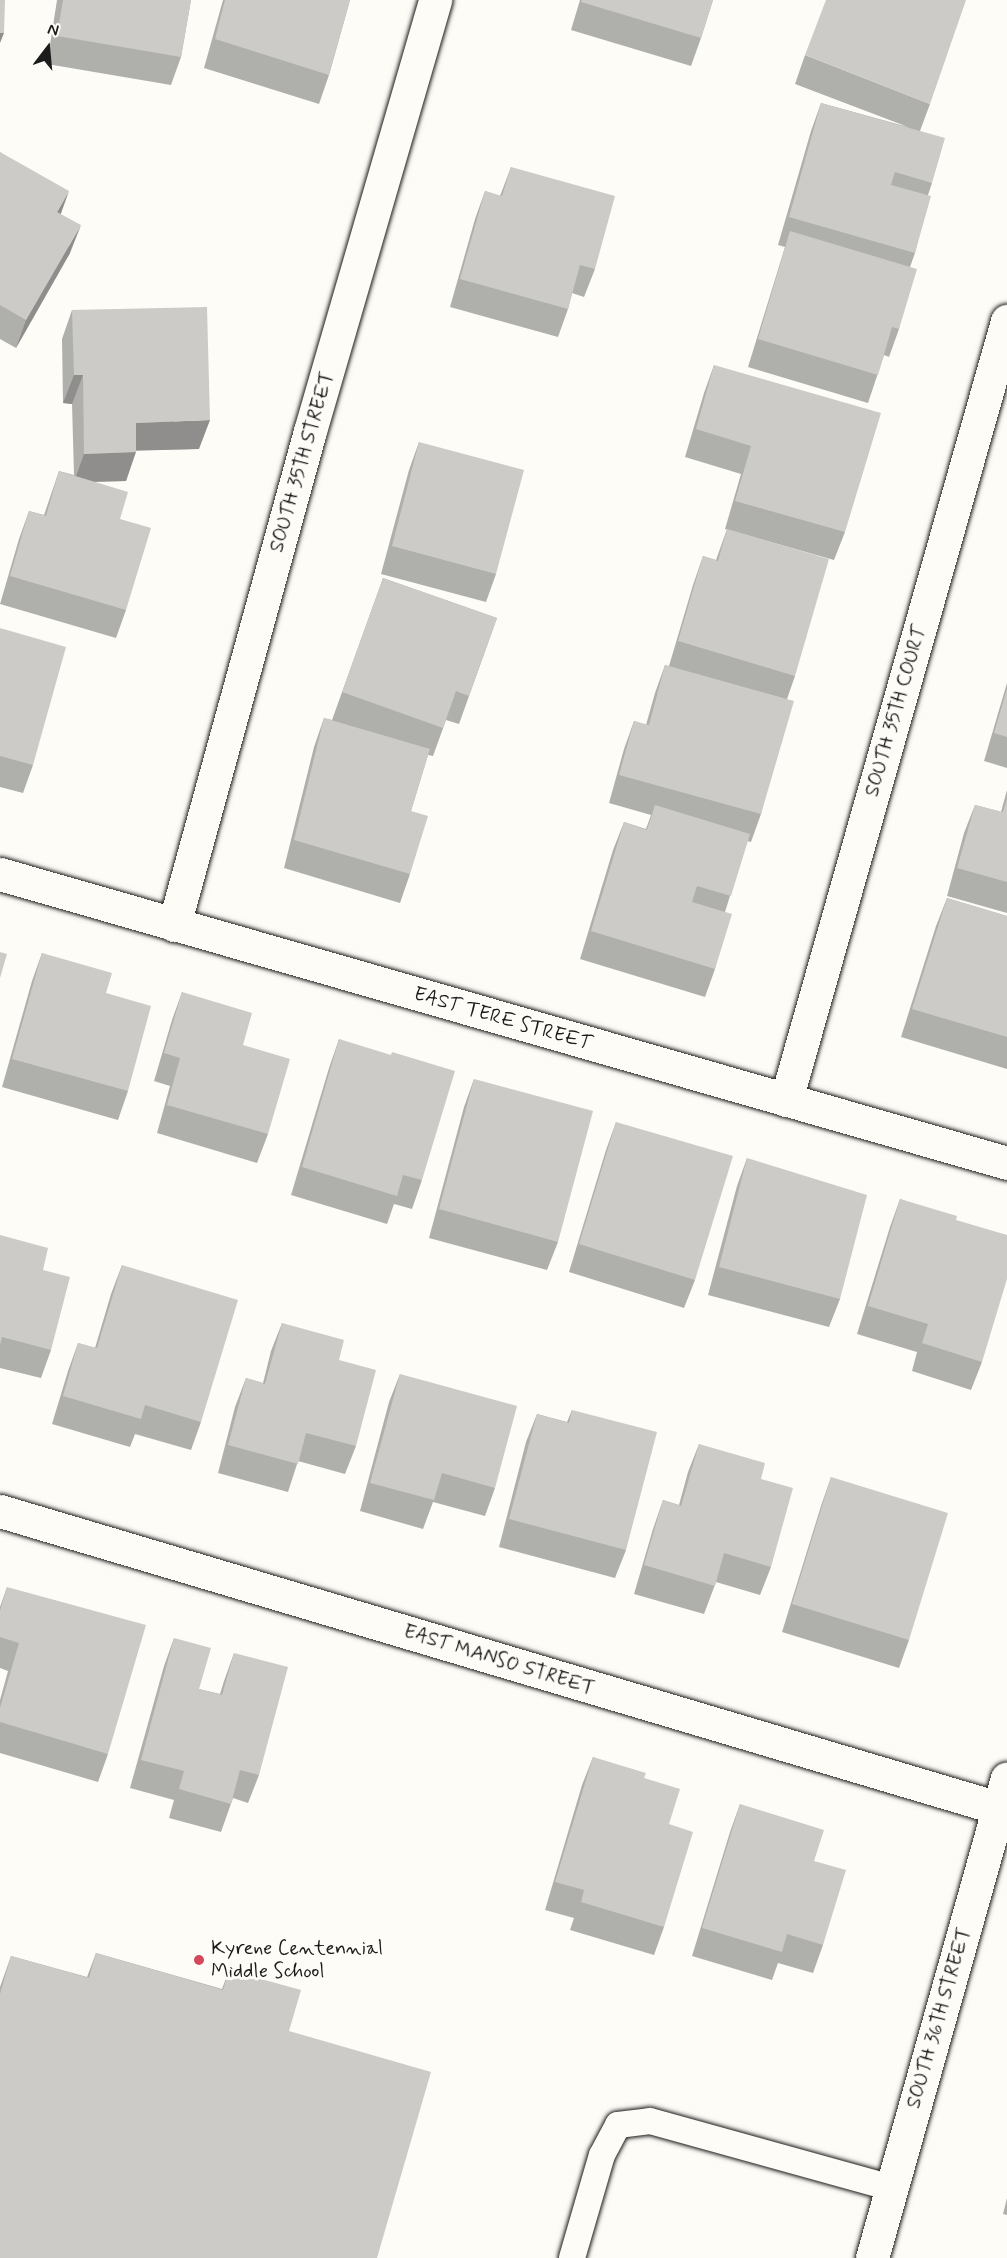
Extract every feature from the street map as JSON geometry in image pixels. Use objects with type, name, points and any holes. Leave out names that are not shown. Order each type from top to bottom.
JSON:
[{"type":"street","name":"SOUTH 35TH STREET","points":[[174,926],[310,431],[435,0]]},
{"type":"street","name":"SOUTH 35TH COURT","points":[[786,1100],[1007,321]]},
{"type":"street","name":"EAST TERE STREET","points":[[0,874],[174,926],[1007,1163]]},
{"type":"street","name":"EAST MANSO STREET","points":[[0,1511],[1003,1794]]},
{"type":"street","name":"SOUTH 36TH STREET","points":[[872,2258],[1003,1794]]},
{"type":"lane","points":[[572,2258],[602,2155],[618,2125],[650,2121],[892,2188]]},
{"type":"building","points":[[0,0],[5,0],[4,33],[0,33]]},
{"type":"building","points":[[63,0],[191,0],[181,57],[57,36]]},
{"type":"building","points":[[225,0],[350,0],[329,75],[215,39]]},
{"type":"building","points":[[582,0],[713,0],[701,38],[581,2]]},
{"type":"building","points":[[826,0],[966,0],[930,104],[805,55]]},
{"type":"building","points":[[821,103],[945,138],[932,183],[895,172],[891,185],[931,196],[915,253],[789,217]]},
{"type":"building","points":[[0,152],[69,191],[57,212],[81,225],[26,320],[0,305]]},
{"type":"building","points":[[511,167],[615,196],[595,269],[580,265],[568,309],[460,279],[485,191],[502,196]]},
{"type":"building","points":[[790,231],[917,269],[899,329],[892,327],[878,375],[758,339]]},
{"type":"building","points":[[207,307],[210,420],[136,423],[136,452],[84,454],[83,375],[74,375],[72,310]]},
{"type":"building","points":[[714,365],[881,413],[845,532],[735,501],[751,446],[696,429]]},
{"type":"building","points":[[419,442],[524,470],[496,574],[392,546]]},
{"type":"building","points":[[59,471],[128,492],[120,519],[151,528],[126,610],[10,576],[29,511],[46,516]]},
{"type":"building","points":[[727,529],[829,559],[795,676],[678,641],[703,556],[718,561]]},
{"type":"building","points":[[383,578],[497,618],[469,696],[456,691],[443,728],[342,692]]},
{"type":"building","points":[[0,628],[66,647],[33,765],[0,756]]},
{"type":"building","points":[[665,665],[794,701],[761,814],[619,775],[634,721],[649,725]]},
{"type":"building","points":[[1007,689],[1007,737],[994,733]]},
{"type":"building","points":[[324,718],[430,749],[411,811],[428,816],[410,874],[294,840]]},
{"type":"building","points":[[1007,799],[1007,882],[957,868],[975,805],[1003,812]]},
{"type":"building","points":[[655,805],[750,834],[731,896],[697,886],[692,902],[732,914],[715,969],[591,931],[624,822],[647,830]]},
{"type":"building","points":[[947,898],[1007,916],[1007,1037],[912,1009]]},
{"type":"building","points":[[0,952],[7,954],[0,978]]},
{"type":"building","points":[[42,953],[112,973],[106,993],[151,1006],[128,1091],[12,1059]]},
{"type":"building","points":[[182,992],[252,1013],[243,1045],[290,1059],[268,1134],[167,1105],[180,1058],[164,1053]]},
{"type":"building","points":[[339,1039],[455,1071],[422,1180],[403,1175],[397,1196],[302,1167]]},
{"type":"building","points":[[474,1079],[593,1111],[558,1242],[439,1209]]},
{"type":"building","points":[[616,1122],[733,1156],[695,1280],[579,1244]]},
{"type":"building","points":[[747,1158],[867,1195],[840,1299],[719,1267]]},
{"type":"building","points":[[900,1199],[957,1216],[956,1220],[1007,1235],[1007,1279],[982,1362],[922,1343],[928,1324],[868,1306]]},
{"type":"building","points":[[0,1235],[48,1248],[43,1270],[70,1277],[51,1350],[2,1337],[0,1345]]},
{"type":"building","points":[[122,1265],[238,1300],[201,1422],[145,1405],[141,1419],[63,1396],[78,1343],[97,1348]]},
{"type":"building","points":[[282,1323],[344,1340],[339,1360],[376,1370],[356,1446],[306,1433],[298,1464],[228,1445],[246,1378],[265,1384]]},
{"type":"building","points":[[400,1374],[517,1406],[495,1488],[442,1473],[434,1500],[370,1483]]},
{"type":"building","points":[[572,1410],[657,1432],[626,1550],[509,1519],[537,1414],[569,1423]]},
{"type":"building","points":[[699,1444],[765,1463],[761,1479],[793,1488],[771,1567],[724,1553],[715,1586],[644,1565],[663,1500],[681,1506]]},
{"type":"building","points":[[831,1477],[948,1513],[909,1640],[792,1604]]},
{"type":"building","points":[[7,1587],[146,1625],[108,1754],[0,1722],[0,1708],[19,1643],[0,1637],[0,1611]]},
{"type":"building","points":[[174,1638],[211,1648],[199,1689],[222,1695],[234,1653],[288,1667],[259,1775],[240,1770],[231,1804],[179,1789],[184,1771],[141,1760]]},
{"type":"building","points":[[593,1757],[646,1773],[644,1778],[680,1789],[669,1824],[693,1832],[664,1927],[581,1902],[584,1890],[555,1882]]},
{"type":"building","points":[[740,1804],[824,1830],[814,1861],[846,1870],[823,1945],[787,1934],[782,1952],[702,1928]]},
{"type":"building","points":[[96,1953],[223,1990],[229,1970],[301,1990],[289,2031],[431,2072],[377,2258],[0,2258],[0,1994],[11,1956],[89,1978]]},
{"type":"place","name":"Kyrene Centennial Middle School","points":[[199,1960]]}]
